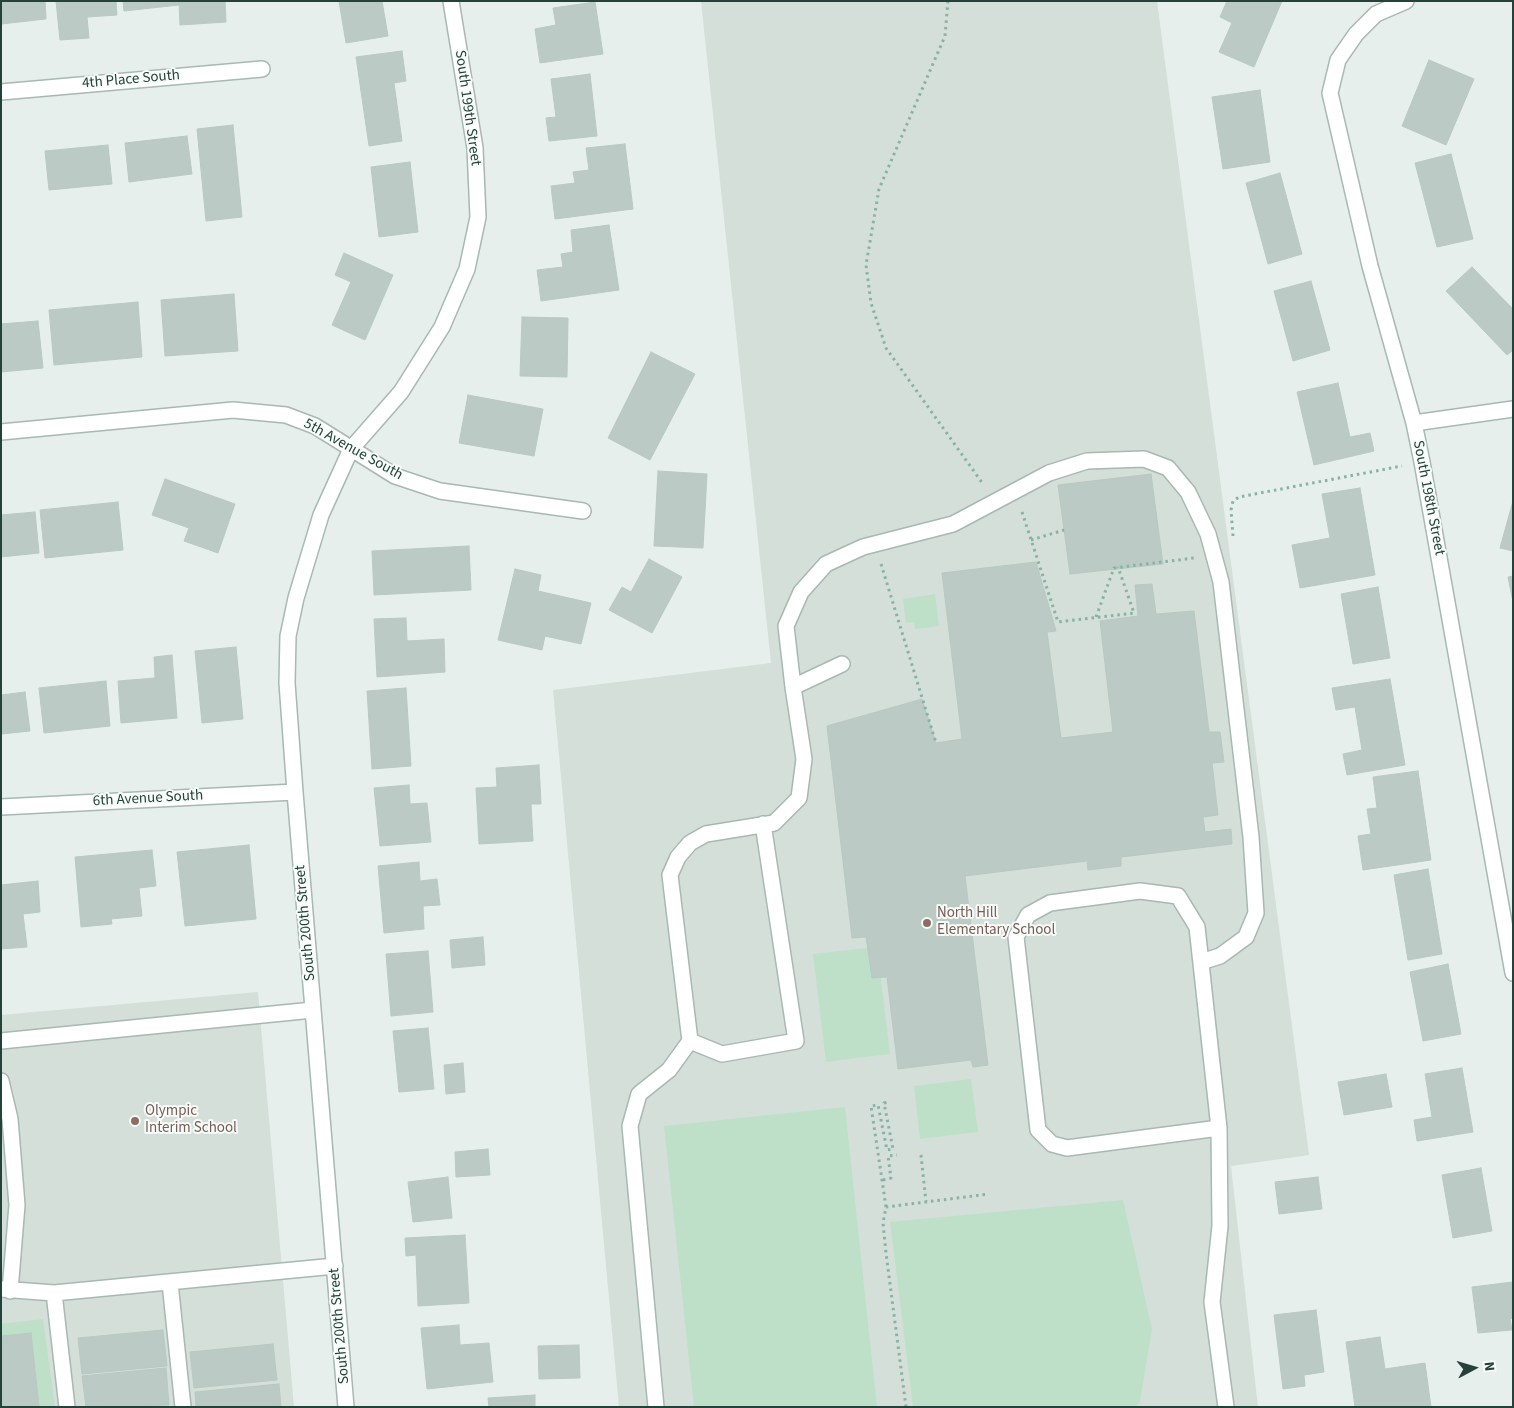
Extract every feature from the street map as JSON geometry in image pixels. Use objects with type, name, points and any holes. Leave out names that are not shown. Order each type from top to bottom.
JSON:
[{"type":"street","name":"South 199th Street","points":[[351,449],[401,392],[442,327],[467,269],[478,217],[475,148],[451,1]]},
{"type":"street","name":"South 198th Street","points":[[1406,1],[1376,14],[1356,34],[1338,60],[1330,93],[1370,266],[1414,423],[1513,973]]},
{"type":"street","name":"4th Place South","points":[[1,92],[262,68]]},
{"type":"street","name":"5th Avenue South","points":[[1,432],[233,410],[286,415],[315,426],[396,476],[440,491],[583,511]]},
{"type":"street","points":[[1414,423],[1513,410]]},
{"type":"street","name":"South 200th Street","points":[[346,1407],[295,792],[288,683],[288,636],[296,598],[321,515],[351,449]]},
{"type":"street","points":[[656,1407],[630,1126],[639,1094],[669,1070],[690,1041],[670,874],[678,857],[690,843],[706,834],[774,823],[799,798],[804,759],[786,626],[801,592],[826,564],[875,544],[953,524],[997,503],[1049,473],[1087,461],[1144,460],[1168,468],[1188,492],[1208,534],[1221,582],[1251,838],[1256,913],[1246,937],[1220,956],[1201,962]]},
{"type":"street","points":[[793,687],[842,664]]},
{"type":"street","name":"6th Avenue South","points":[[1,807],[295,792]]},
{"type":"street","points":[[690,1041],[722,1054],[796,1041],[763,824]]},
{"type":"street","points":[[1219,1128],[1067,1148],[1052,1144],[1038,1130],[1016,937],[1028,915],[1050,903],[1140,891],[1178,896],[1197,927],[1219,1128],[1220,1226],[1212,1302],[1226,1407]]},
{"type":"street","points":[[1,1041],[313,1010]]},
{"type":"street","points":[[1,1081],[10,1119],[17,1205],[6,1290],[54,1293],[335,1266]]},
{"type":"street","points":[[170,1283],[183,1407]]},
{"type":"street","points":[[54,1293],[68,1407]]},
{"type":"path","points":[[948,1],[945,36],[880,189],[866,265],[871,303],[886,348],[997,503]]},
{"type":"path","points":[[1096,617],[1114,568],[1214,555],[1232,545],[1232,501],[1239,497],[1422,462]]},
{"type":"path","points":[[1016,492],[1058,622],[1134,613],[1118,567]]},
{"type":"path","points":[[1031,540],[1064,530]]},
{"type":"path","points":[[875,544],[936,743]]},
{"type":"path","points":[[887,1150],[892,1148],[884,1103],[889,1102]]},
{"type":"path","points":[[883,1180],[891,1178],[878,1105],[871,1106],[883,1180],[886,1207],[883,1223],[885,1246],[906,1407]]},
{"type":"path","points":[[888,1156],[897,1155]]},
{"type":"path","points":[[921,1155],[926,1202]]},
{"type":"path","points":[[886,1207],[989,1194]]},
{"type":"shaded area","name":"North Hill Elementary School","points":[[701,1],[1157,1],[1309,1155],[1231,1166],[1258,1407],[619,1407],[553,690],[771,663]]},
{"type":"shaded area","name":"Olympic Interim School","points":[[258,992],[294,1407],[1,1407],[1,1015]]},
{"type":"green space","points":[[935,594],[939,626],[915,629],[914,622],[906,623],[903,599]]},
{"type":"green space","points":[[877,947],[890,1054],[826,1062],[813,954]]},
{"type":"green space","points":[[971,1079],[978,1132],[920,1139],[914,1086]]},
{"type":"green space","points":[[845,1107],[877,1407],[694,1407],[664,1126]]},
{"type":"green space","points":[[1123,1200],[1152,1329],[1140,1402],[1135,1407],[913,1407],[890,1222]]},
{"type":"green space","points":[[43,1319],[55,1407],[39,1407],[31,1333],[1,1336],[1,1324]]},
{"type":"building","points":[[1,1],[45,1],[46,19],[1,24]]},
{"type":"building","points":[[56,1],[116,1],[117,15],[87,17],[89,38],[60,40]]},
{"type":"building","points":[[123,1],[179,1],[179,5],[124,11]]},
{"type":"building","points":[[179,1],[225,1],[226,22],[180,25]]},
{"type":"building","points":[[339,1],[382,1],[388,36],[346,43]]},
{"type":"building","points":[[1227,1],[1282,1],[1254,67],[1219,52],[1232,23],[1220,17]]},
{"type":"building","points":[[595,2],[603,54],[540,63],[535,29],[556,25],[553,8]]},
{"type":"building","points":[[402,51],[406,81],[394,83],[402,141],[369,146],[356,57]]},
{"type":"building","points":[[1429,60],[1474,79],[1446,145],[1402,126]]},
{"type":"building","points":[[590,74],[597,136],[549,141],[546,118],[556,117],[551,79]]},
{"type":"building","points":[[1260,90],[1270,162],[1223,169],[1212,97]]},
{"type":"building","points":[[233,125],[242,217],[206,221],[197,129]]},
{"type":"building","points":[[187,136],[192,174],[129,182],[125,143]]},
{"type":"building","points":[[625,144],[633,209],[555,219],[551,186],[575,183],[573,172],[589,170],[586,148]]},
{"type":"building","points":[[108,145],[112,184],[49,190],[45,151]]},
{"type":"building","points":[[1451,154],[1473,239],[1437,247],[1415,163]]},
{"type":"building","points":[[410,162],[418,232],[379,237],[371,167]]},
{"type":"building","points":[[1280,173],[1302,254],[1268,264],[1246,183]]},
{"type":"building","points":[[609,225],[619,290],[541,301],[537,270],[563,267],[561,254],[573,252],[571,230]]},
{"type":"building","points":[[344,253],[393,275],[365,340],[332,325],[351,282],[335,275]]},
{"type":"building","points":[[1472,267],[1513,309],[1513,350],[1507,355],[1446,291]]},
{"type":"building","points":[[1311,281],[1330,350],[1293,361],[1274,291]]},
{"type":"building","points":[[234,294],[238,351],[165,356],[161,300]]},
{"type":"building","points":[[138,302],[142,357],[54,365],[49,310]]},
{"type":"building","points":[[522,317],[568,318],[567,377],[520,376]]},
{"type":"building","points":[[38,321],[43,368],[1,372],[1,324]]},
{"type":"building","points":[[651,352],[695,374],[650,460],[608,438]]},
{"type":"building","points":[[1338,383],[1350,437],[1370,433],[1374,451],[1314,465],[1297,392]]},
{"type":"building","points":[[468,395],[543,409],[534,456],[459,443]]},
{"type":"building","points":[[658,471],[707,474],[703,548],[654,546]]},
{"type":"building","points":[[1151,474],[1163,564],[1070,574],[1058,485]]},
{"type":"building","points":[[165,479],[235,504],[218,553],[184,541],[189,528],[152,515]]},
{"type":"building","points":[[1360,488],[1375,575],[1300,588],[1292,545],[1330,538],[1322,494]]},
{"type":"building","points":[[1513,501],[1513,551],[1500,548]]},
{"type":"building","points":[[118,502],[123,550],[45,558],[40,510]]},
{"type":"building","points":[[35,512],[39,553],[1,557],[1,515]]},
{"type":"building","points":[[469,546],[471,590],[374,595],[372,551]]},
{"type":"building","points":[[649,559],[682,577],[652,633],[609,610],[622,587],[631,592]]},
{"type":"building","points":[[1036,562],[1056,631],[1047,632],[1061,738],[1113,732],[1100,621],[1138,616],[1135,585],[1152,584],[1156,614],[1194,611],[1209,732],[1220,732],[1224,762],[1212,763],[1218,815],[1203,817],[1205,832],[1231,829],[1232,844],[1121,857],[1121,866],[1088,870],[1087,861],[965,876],[988,1065],[973,1067],[971,1060],[898,1069],[887,977],[872,978],[866,937],[852,938],[827,726],[922,699],[936,743],[962,739],[942,573]]},
{"type":"building","points":[[515,569],[541,575],[538,591],[591,603],[581,644],[545,636],[542,650],[498,640]]},
{"type":"building","points":[[1513,576],[1513,602],[1508,577]]},
{"type":"building","points":[[1378,587],[1390,658],[1353,664],[1341,594]]},
{"type":"building","points":[[406,618],[407,641],[444,639],[445,672],[377,677],[374,619]]},
{"type":"building","points":[[236,647],[243,719],[202,723],[195,651]]},
{"type":"building","points":[[172,655],[177,718],[121,723],[118,681],[155,678],[154,657]]},
{"type":"building","points":[[1390,679],[1405,765],[1347,775],[1343,754],[1362,750],[1355,707],[1336,710],[1332,688]]},
{"type":"building","points":[[106,681],[110,726],[44,733],[39,688]]},
{"type":"building","points":[[406,688],[411,766],[372,769],[367,691]]},
{"type":"building","points":[[25,692],[30,731],[1,734],[1,695]]},
{"type":"building","points":[[539,765],[541,804],[531,804],[533,841],[479,844],[476,788],[497,787],[496,768]]},
{"type":"building","points":[[1418,771],[1431,860],[1363,870],[1358,836],[1371,834],[1367,809],[1377,808],[1373,777]]},
{"type":"building","points":[[409,785],[410,804],[427,803],[431,842],[380,846],[374,788]]},
{"type":"building","points":[[249,845],[256,919],[185,926],[177,852]]},
{"type":"building","points":[[152,850],[156,886],[139,888],[142,916],[111,919],[112,924],[81,927],[75,857]]},
{"type":"building","points":[[419,862],[420,881],[437,879],[440,905],[423,906],[424,929],[384,933],[378,866]]},
{"type":"building","points":[[1428,869],[1442,954],[1408,960],[1394,875]]},
{"type":"building","points":[[38,881],[40,912],[23,914],[27,947],[1,949],[1,885]]},
{"type":"building","points":[[483,937],[485,965],[452,968],[450,940]]},
{"type":"building","points":[[428,951],[433,1012],[391,1016],[386,954]]},
{"type":"building","points":[[1448,964],[1461,1034],[1423,1041],[1410,972]]},
{"type":"building","points":[[428,1028],[434,1089],[399,1092],[393,1031]]},
{"type":"building","points":[[463,1063],[465,1092],[446,1094],[444,1065]]},
{"type":"building","points":[[1462,1068],[1473,1132],[1417,1141],[1414,1120],[1432,1117],[1425,1074]]},
{"type":"building","points":[[1386,1074],[1392,1107],[1344,1115],[1338,1082]]},
{"type":"building","points":[[488,1149],[490,1175],[456,1177],[455,1152]]},
{"type":"building","points":[[1481,1168],[1492,1231],[1453,1238],[1442,1175]]},
{"type":"building","points":[[448,1177],[452,1218],[413,1222],[408,1182]]},
{"type":"building","points":[[1318,1177],[1322,1209],[1279,1214],[1275,1182]]},
{"type":"building","points":[[465,1235],[469,1303],[418,1306],[416,1255],[406,1256],[405,1238]]},
{"type":"building","points":[[1513,1282],[1513,1318],[1510,1319],[1512,1330],[1478,1333],[1472,1287]]},
{"type":"building","points":[[1316,1310],[1324,1372],[1304,1375],[1305,1386],[1283,1389],[1274,1315]]},
{"type":"building","points":[[459,1325],[460,1345],[489,1343],[493,1382],[427,1389],[421,1328]]},
{"type":"building","points":[[163,1330],[167,1366],[82,1374],[78,1338]]},
{"type":"building","points":[[31,1333],[39,1407],[1,1407],[1,1336]]},
{"type":"building","points":[[1380,1337],[1385,1369],[1425,1363],[1431,1407],[1355,1407],[1346,1342]]},
{"type":"building","points":[[273,1344],[277,1380],[194,1388],[190,1352]]},
{"type":"building","points":[[579,1345],[580,1378],[539,1379],[538,1346]]},
{"type":"building","points":[[166,1368],[169,1405],[86,1407],[82,1376]]},
{"type":"building","points":[[279,1384],[281,1407],[196,1407],[195,1392]]},
{"type":"building","points":[[535,1395],[535,1407],[489,1407],[488,1398]]},
{"type":"place","name":"North Hill Elementary School","points":[[927,923]]},
{"type":"place","name":"Olympic Interim School","points":[[135,1121]]}]
